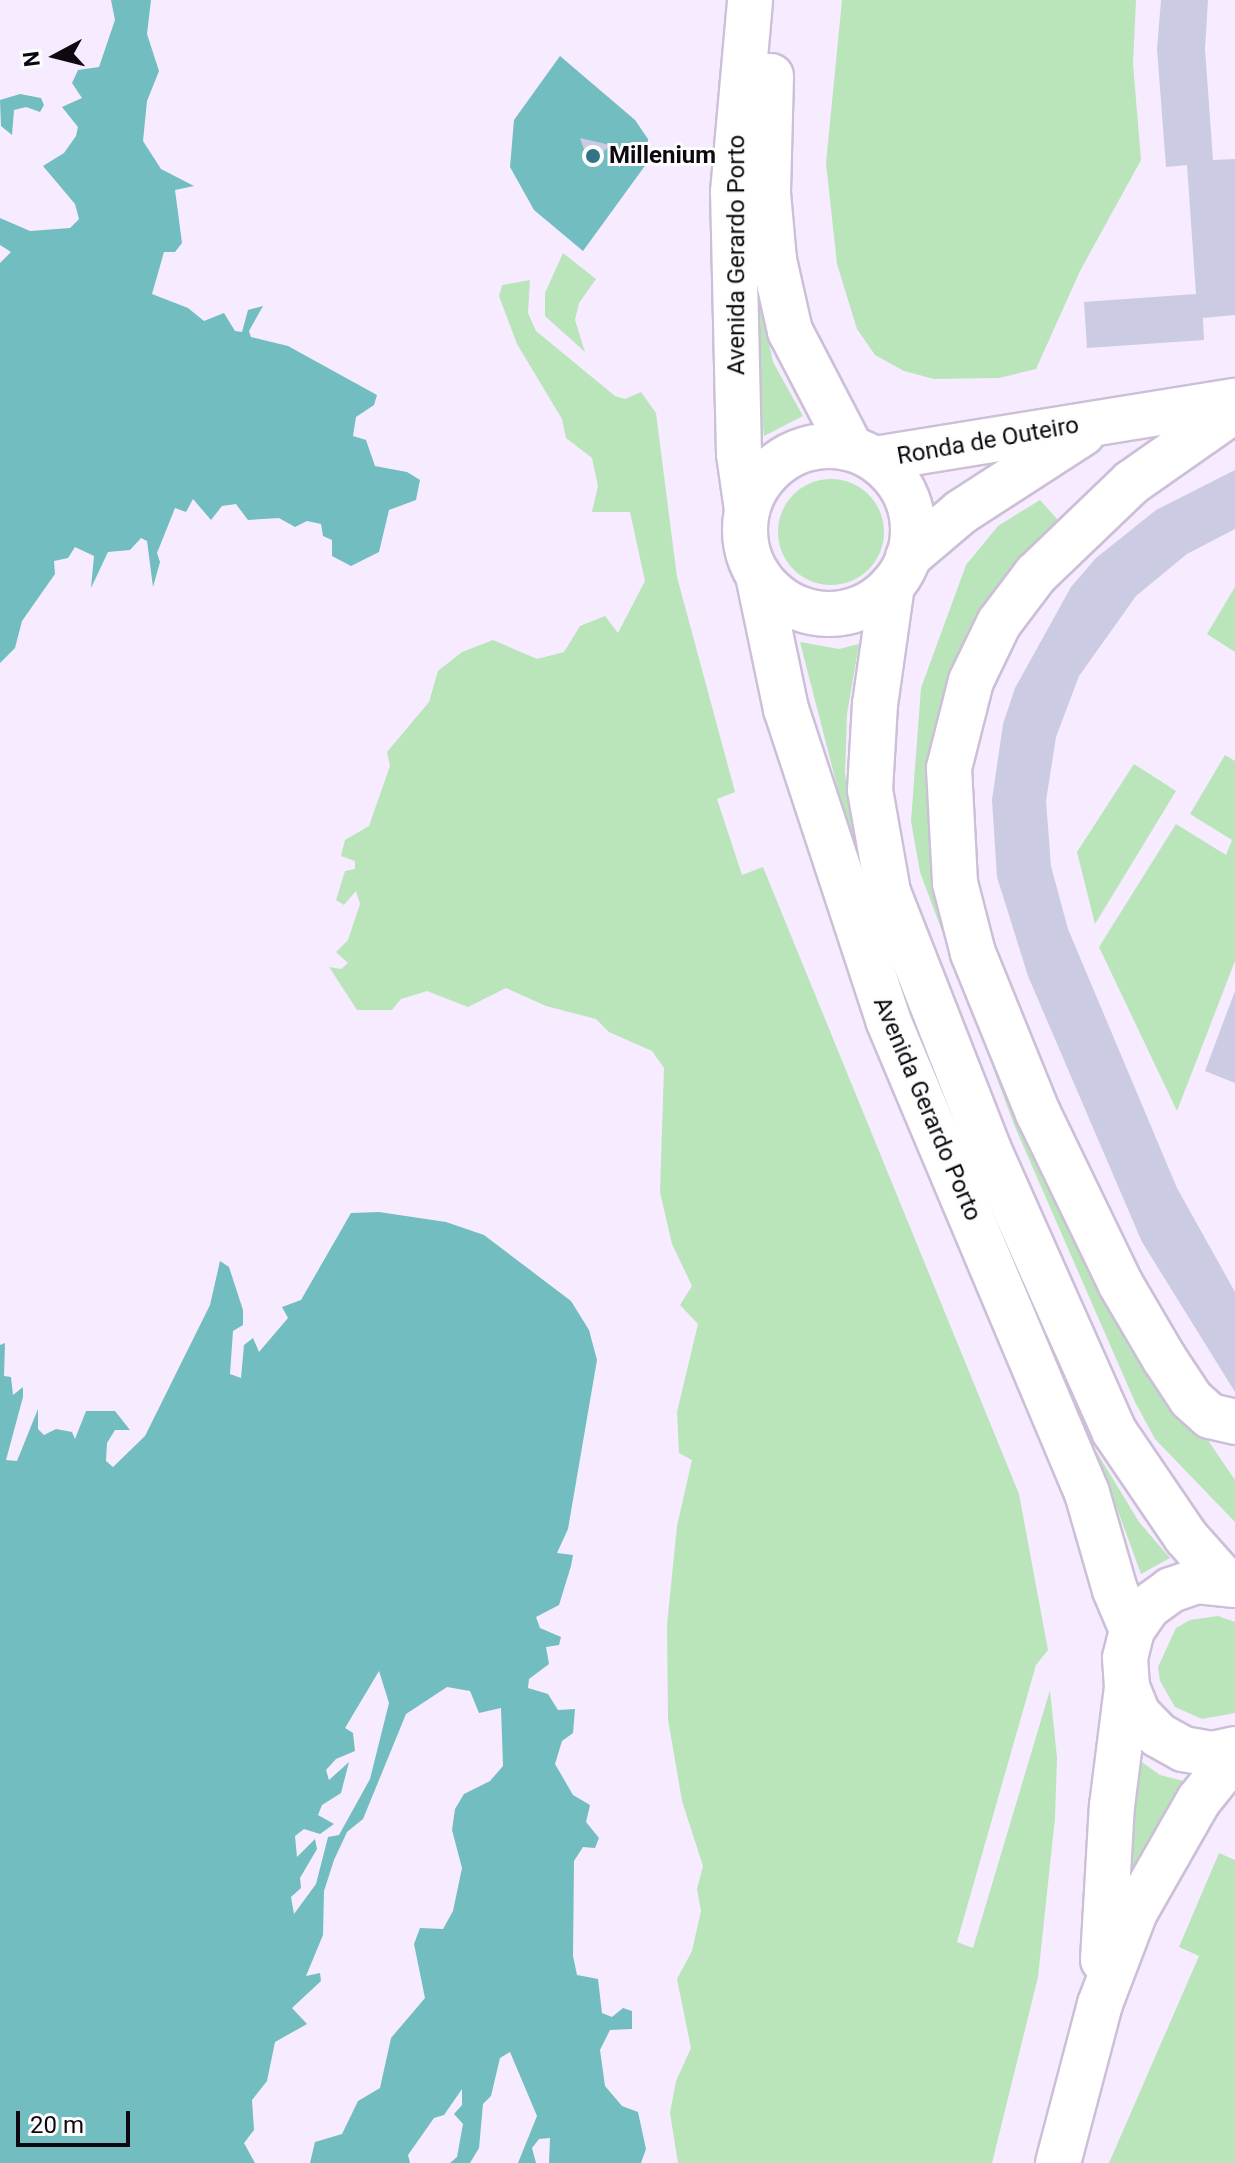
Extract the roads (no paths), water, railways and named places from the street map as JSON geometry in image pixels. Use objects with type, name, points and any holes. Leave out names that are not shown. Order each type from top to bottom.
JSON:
[{"type":"street","name":"Avenida Gerardo Porto","points":[[747,510],[739,454],[733,192],[750,0]]},
{"type":"street","name":"Avenida Gerardo Porto","points":[[779,0],[768,102],[774,260],[790,331],[863,454]]},
{"type":"street","name":"Ronda de Outeiro","points":[[863,454],[1235,401]]},
{"type":"street","points":[[1235,410],[1132,482],[1036,574],[999,623],[971,681],[949,768],[955,883],[973,953],[1038,1113],[1120,1283],[1164,1358],[1191,1399],[1210,1416],[1235,1422]]},
{"type":"street","name":"Ronda de Outeiro","points":[[900,571],[961,512],[1101,421]]},
{"type":"street","points":[[829,446],[863,454],[895,478],[909,503],[913,530],[900,571],[873,602],[822,614],[775,595],[758,575],[748,555],[747,510],[756,489],[786,457],[829,446]]},
{"type":"street","name":"Avenida Gerardo Porto","points":[[900,571],[875,704],[870,790],[888,892],[977,1121],[1114,1431],[1186,1537],[1230,1583]]},
{"type":"street","name":"Avenida Gerardo Porto","points":[[758,575],[786,709],[888,1020],[1087,1493],[1115,1590],[1132,1630]]},
{"type":"street","points":[[1100,2004],[1112,1806],[1127,1687],[1125,1658],[1132,1630],[1148,1607],[1171,1590],[1197,1581],[1230,1583]]},
{"type":"street","points":[[1127,1687],[1138,1714],[1158,1735],[1183,1749],[1212,1754],[1235,1752]]},
{"type":"street","points":[[1058,2163],[1100,2004],[1135,1912],[1166,1853],[1235,1752]]},
{"type":"place","name":"Millenium","points":[[593,156]]}]
